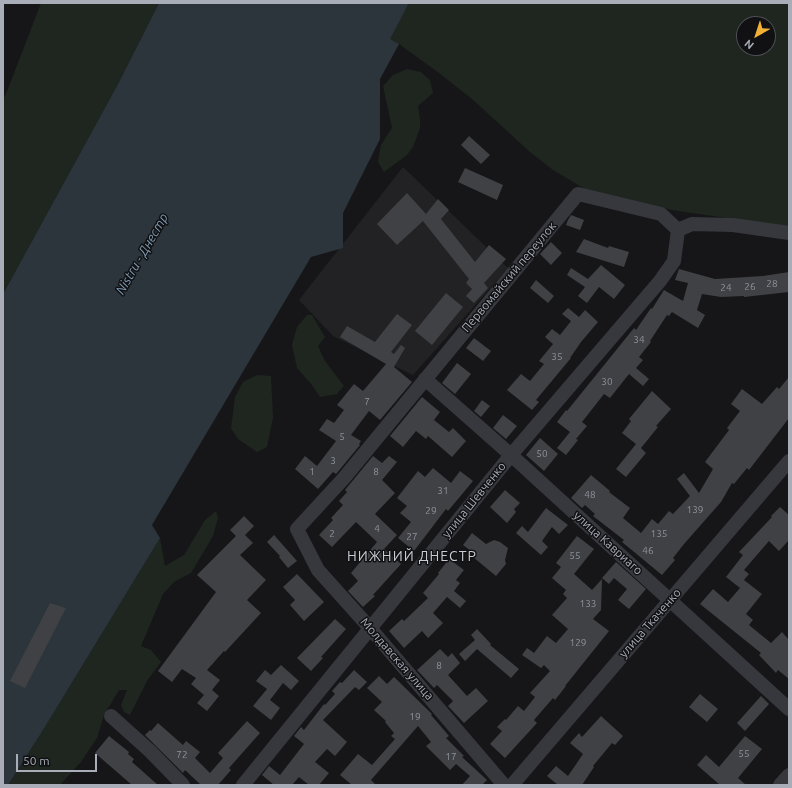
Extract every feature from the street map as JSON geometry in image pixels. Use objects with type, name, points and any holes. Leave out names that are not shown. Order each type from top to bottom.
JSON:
[{"type":"street","name":"Первомайский переулок","points":[[297,529],[344,478],[424,379],[578,194],[661,214],[678,230]]},
{"type":"street","points":[[678,230],[692,224],[733,225],[789,233]]},
{"type":"street","name":"улица Шевченко","points":[[243,785],[511,455],[660,280],[674,261],[678,230]]},
{"type":"street","name":"улица Кавриаго","points":[[424,379],[511,455],[789,709]]},
{"type":"street","name":"улица Ткаченко","points":[[512,785],[789,461]]},
{"type":"street","name":"Молдавская улица","points":[[297,529],[318,570],[370,628],[504,785]]},
{"type":"street","points":[[111,716],[150,751],[183,785]]},
{"type":"street","points":[[780,785],[789,775]]},
{"type":"shaded area","points":[[41,3],[159,3],[118,84],[3,294],[3,99]]},
{"type":"shaded area","points":[[409,3],[789,3],[789,227],[678,211],[595,195],[553,170],[530,152],[472,99],[399,44],[389,39]]},
{"type":"shaded area","points":[[407,69],[421,72],[430,80],[433,93],[418,106],[420,128],[413,147],[407,155],[384,172],[378,162],[381,145],[392,128],[383,86],[393,75]]},
{"type":"shaded area","points":[[403,167],[508,268],[413,375],[333,336],[299,300]]},
{"type":"shaded area","points":[[307,315],[312,315],[325,337],[318,346],[325,361],[344,386],[337,394],[320,397],[297,368],[292,345],[297,327]]},
{"type":"shaded area","points":[[257,375],[271,376],[273,418],[267,447],[257,452],[238,439],[231,428],[235,397],[243,382]]},
{"type":"shaded area","points":[[216,511],[218,518],[213,536],[191,573],[174,582],[163,594],[141,646],[151,650],[161,662],[147,681],[130,715],[124,712],[121,705],[127,690],[119,690],[104,715],[97,738],[81,762],[60,785],[8,785],[160,538],[165,566],[184,555],[205,520]]},
{"type":"water","name":"Nistru - Днестр","points":[[159,3],[409,3],[390,39],[399,44],[380,79],[380,139],[343,213],[343,248],[311,257],[152,525],[160,538],[45,727],[8,785],[3,785],[3,294],[118,84]]},
{"type":"building","points":[[469,136],[490,155],[481,164],[461,145]]},
{"type":"building","points":[[465,168],[503,185],[497,200],[458,182]]},
{"type":"building","points":[[407,193],[426,214],[438,199],[449,210],[441,219],[475,262],[489,245],[506,259],[484,283],[488,288],[474,303],[466,296],[472,289],[466,283],[469,279],[423,221],[397,245],[377,224]]},
{"type":"building","points":[[571,215],[584,220],[580,230],[566,225]]},
{"type":"building","points":[[584,239],[608,248],[609,246],[629,252],[624,267],[576,252]]},
{"type":"building","points":[[551,242],[562,253],[551,265],[540,254]]},
{"type":"building","points":[[601,265],[625,285],[614,299],[599,287],[587,303],[578,296],[585,287],[567,275],[571,268],[588,279]]},
{"type":"building","points":[[679,269],[715,279],[763,276],[789,272],[789,292],[744,297],[721,297],[702,294],[697,310],[705,315],[698,328],[672,312],[669,316],[667,315],[650,341],[651,342],[639,357],[643,360],[636,368],[649,379],[643,386],[629,374],[610,398],[604,394],[582,422],[587,426],[576,439],[578,440],[566,455],[557,448],[570,432],[557,422],[634,328],[636,330],[664,290],[683,301],[688,283],[675,280]]},
{"type":"building","points":[[536,280],[554,296],[548,303],[530,288]]},
{"type":"building","points":[[446,293],[463,307],[432,345],[415,331]]},
{"type":"building","points":[[568,308],[579,317],[585,310],[598,322],[581,342],[571,358],[536,400],[539,402],[532,410],[507,390],[521,374],[530,381],[544,364],[539,361],[553,344],[545,337],[552,329],[560,335],[571,321],[562,314]]},
{"type":"building","points":[[397,314],[412,325],[391,352],[394,354],[401,345],[405,348],[394,367],[412,382],[380,420],[369,411],[351,435],[361,441],[359,444],[360,445],[336,474],[333,472],[318,489],[295,469],[305,456],[317,466],[336,441],[319,430],[327,419],[334,423],[344,410],[337,405],[354,384],[363,391],[386,364],[340,337],[347,326],[375,342]]},
{"type":"building","points":[[474,338],[491,351],[483,361],[466,348]]},
{"type":"building","points":[[457,363],[471,374],[455,394],[442,383]]},
{"type":"building","points":[[789,377],[789,418],[749,470],[747,468],[734,484],[732,483],[721,502],[684,544],[673,558],[675,560],[662,575],[622,542],[624,540],[593,516],[595,514],[585,505],[582,508],[571,498],[591,475],[610,491],[609,492],[630,508],[623,518],[641,533],[652,519],[658,524],[669,511],[673,514],[690,496],[677,479],[684,473],[699,493],[713,469],[705,462],[729,430],[727,428],[740,411],[731,404],[742,389],[762,404],[777,387],[779,389]]},
{"type":"building","points":[[652,391],[671,409],[656,426],[658,427],[641,448],[646,453],[626,477],[616,469],[636,444],[622,433],[631,421],[629,419]]},
{"type":"building","points":[[422,397],[440,412],[434,420],[449,432],[453,428],[466,441],[452,457],[428,436],[426,439],[416,431],[403,447],[390,436]]},
{"type":"building","points":[[482,400],[490,406],[481,417],[474,411]]},
{"type":"building","points":[[503,415],[517,426],[506,439],[493,428]]},
{"type":"building","points":[[540,438],[558,454],[544,471],[526,455]]},
{"type":"building","points":[[373,456],[382,463],[389,456],[397,462],[382,480],[395,493],[375,514],[397,535],[384,549],[401,564],[373,595],[375,596],[363,607],[348,591],[358,581],[351,573],[377,542],[356,522],[332,547],[319,535],[333,520],[331,518],[343,505],[339,501],[347,492],[345,490]]},
{"type":"building","points":[[433,468],[451,483],[460,471],[473,481],[448,511],[446,509],[414,551],[398,538],[411,522],[400,513],[407,506],[397,498],[418,471],[425,477]]},
{"type":"building","points":[[505,490],[520,503],[514,509],[516,512],[507,523],[490,507]]},
{"type":"building","points":[[780,507],[789,515],[789,540],[779,551],[769,541],[744,570],[749,574],[744,580],[762,594],[746,614],[753,620],[749,625],[771,643],[782,632],[789,640],[789,679],[778,670],[776,673],[759,655],[761,653],[700,604],[713,589],[728,602],[740,588],[726,577],[743,555],[739,552]]},
{"type":"building","points":[[546,508],[568,525],[559,534],[552,527],[542,541],[548,547],[541,555],[516,533],[522,526],[528,532]]},
{"type":"building","points":[[244,516],[254,526],[245,535],[253,543],[240,555],[266,580],[247,600],[261,613],[207,670],[220,680],[212,690],[219,696],[207,711],[197,703],[204,695],[191,684],[196,678],[182,669],[172,682],[158,671],[216,592],[197,575],[236,536],[230,530]]},
{"type":"building","points":[[472,533],[486,544],[494,540],[500,542],[508,548],[505,560],[506,564],[496,576],[473,557],[475,554],[463,545]]},
{"type":"building","points":[[274,535],[297,561],[288,568],[279,557],[280,556],[267,542]]},
{"type":"building","points":[[577,536],[594,549],[574,574],[592,590],[602,579],[601,610],[593,619],[609,631],[555,700],[553,698],[534,720],[537,723],[505,758],[490,744],[502,731],[497,727],[505,719],[506,720],[518,706],[524,711],[535,697],[530,693],[550,671],[544,665],[541,668],[522,655],[527,648],[534,653],[547,636],[556,643],[568,629],[552,615],[567,598],[563,594],[566,590],[552,578],[561,567],[556,563]]},
{"type":"building","points":[[449,559],[464,570],[456,580],[460,583],[454,591],[466,601],[460,608],[447,597],[433,613],[443,623],[428,638],[422,631],[404,648],[389,631],[402,619],[404,621],[428,598],[423,593]]},
{"type":"building","points":[[616,562],[646,589],[629,609],[618,600],[627,589],[614,578],[609,584],[602,578]]},
{"type":"building","points":[[297,574],[324,602],[304,621],[290,605],[295,600],[283,587]]},
{"type":"building","points":[[50,603],[66,608],[25,688],[10,681]]},
{"type":"building","points":[[335,619],[346,629],[321,657],[323,658],[311,671],[297,658]]},
{"type":"building","points":[[477,629],[491,644],[490,645],[519,669],[511,678],[477,649],[465,661],[459,654],[475,640],[471,635]]},
{"type":"building","points":[[440,649],[448,657],[452,653],[460,663],[448,675],[467,696],[476,688],[488,701],[464,723],[448,706],[453,701],[437,685],[434,688],[417,670]]},
{"type":"building","points":[[281,665],[299,681],[291,690],[283,683],[270,700],[280,708],[271,720],[253,706],[267,689],[256,681],[265,670],[271,675]]},
{"type":"building","points":[[354,670],[367,682],[359,690],[355,687],[323,720],[347,742],[335,756],[327,749],[315,762],[329,773],[319,785],[309,785],[299,777],[292,785],[274,785],[262,775],[269,766],[280,775],[304,744],[294,736],[301,727],[304,730],[324,704],[325,705],[335,694],[332,691]]},
{"type":"building","points":[[379,676],[387,684],[394,677],[432,714],[431,715],[449,736],[446,738],[464,756],[462,757],[487,780],[482,785],[462,785],[470,776],[456,764],[450,770],[426,746],[431,742],[418,726],[371,780],[376,785],[352,785],[340,775],[358,754],[372,765],[395,739],[391,736],[394,733],[385,722],[386,721],[374,710],[382,702],[367,688]]},
{"type":"building","points":[[700,694],[718,709],[707,722],[689,707]]},
{"type":"building","points":[[761,696],[769,704],[745,731],[737,723]]},
{"type":"building","points":[[601,716],[623,736],[615,745],[612,743],[593,766],[594,767],[582,785],[558,785],[547,776],[556,766],[568,776],[583,754],[570,743],[579,733],[582,737]]},
{"type":"building","points":[[247,721],[260,733],[229,768],[231,770],[218,785],[201,785],[185,770],[183,773],[145,735],[158,723],[183,745],[186,741],[200,752],[195,758],[210,773],[223,758],[218,753]]},
{"type":"building","points":[[109,736],[129,752],[128,754],[134,759],[132,762],[158,785],[132,785],[95,753]]},
{"type":"building","points":[[745,736],[762,749],[738,778],[746,785],[720,785],[697,765],[706,755],[719,767]]},
{"type":"district","name":"НИЖНИЙ ДНЕСТР","points":[[412,556]]}]
